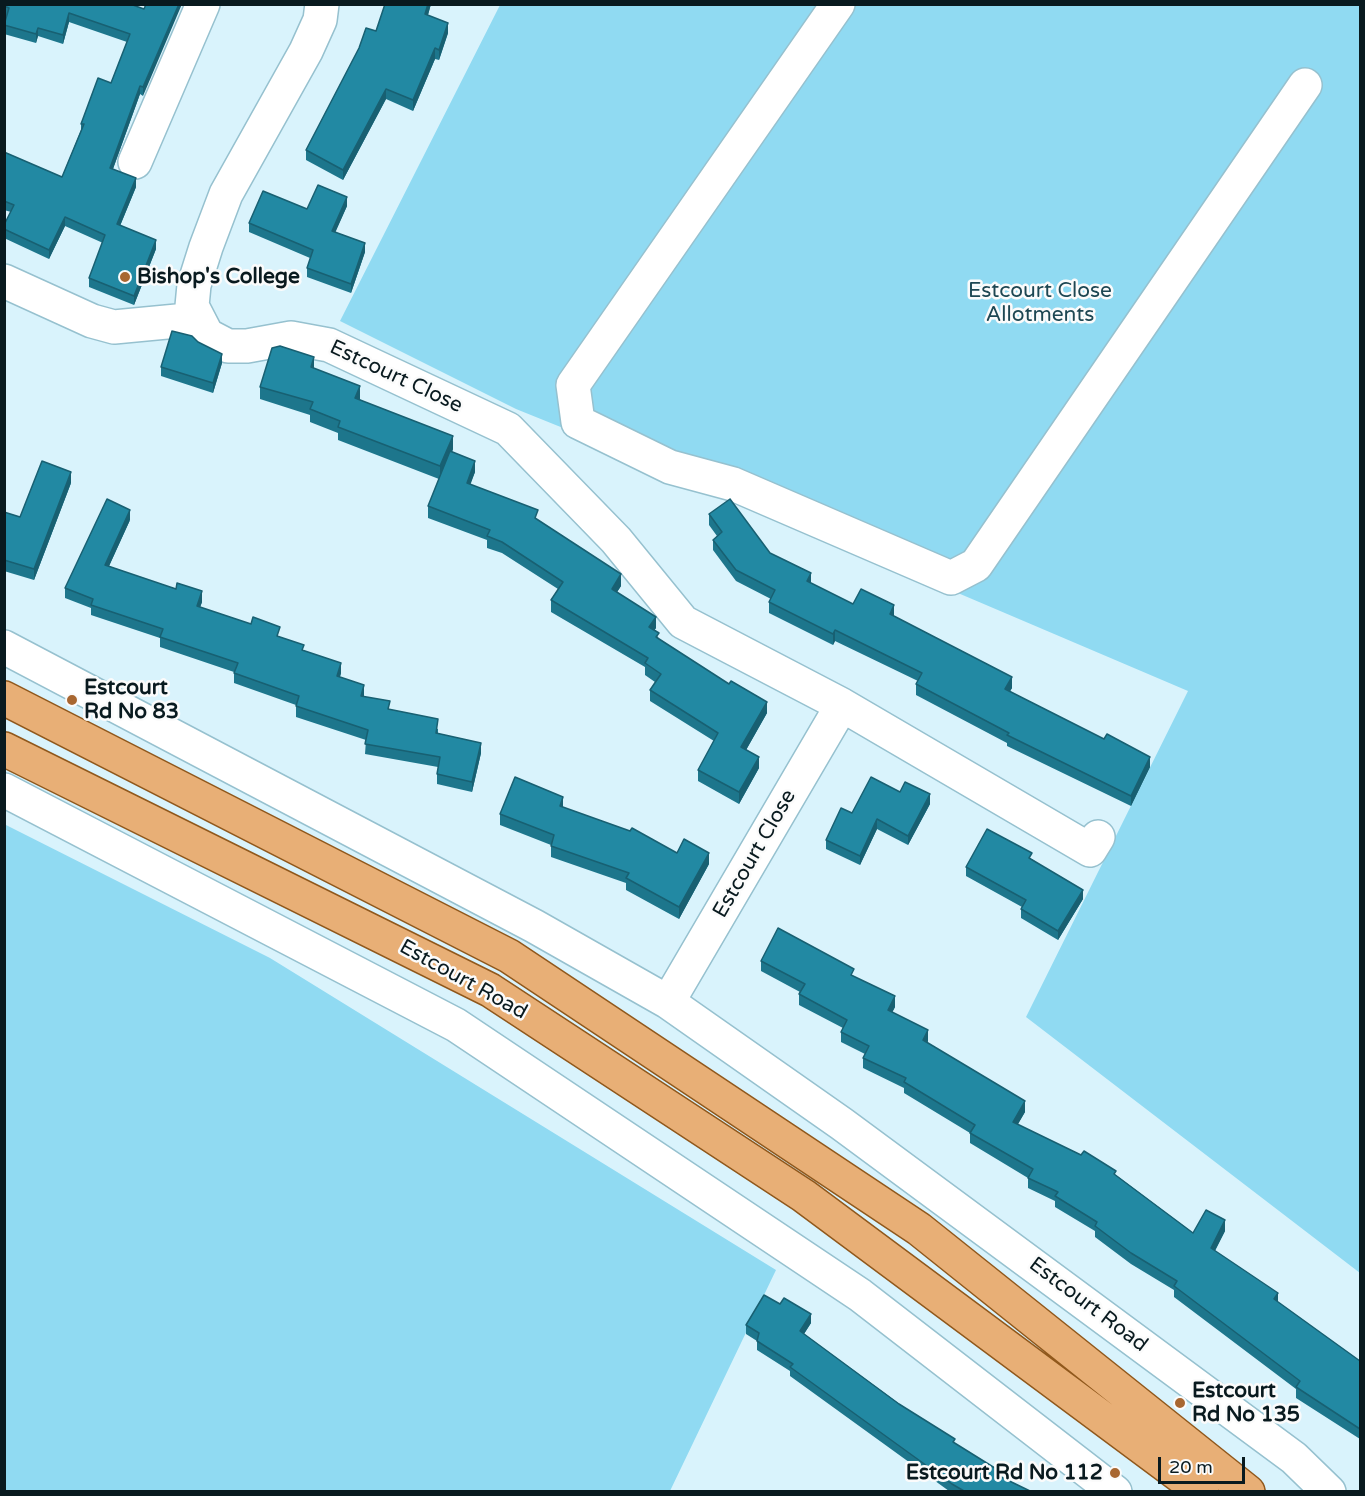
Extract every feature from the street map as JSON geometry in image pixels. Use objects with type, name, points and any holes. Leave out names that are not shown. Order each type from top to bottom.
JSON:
[{"type":"main road","name":"Estcourt Road","points":[[4,698],[509,956],[822,1162],[919,1229],[1248,1491]]},
{"type":"main road","name":"Estcourt Road","points":[[4,749],[490,990],[804,1196],[1202,1491]]},
{"type":"street","points":[[135,162],[203,4]]},
{"type":"street","points":[[4,281],[92,321],[114,327],[198,320],[192,306],[194,285],[223,202],[306,51],[320,20],[322,4]]},
{"type":"street","points":[[838,4],[573,385],[578,422],[670,467],[733,484],[951,578],[976,565],[1305,85]]},
{"type":"street","name":"Estcourt Close","points":[[198,320],[207,335],[228,346],[247,346],[291,338],[328,345],[508,429],[616,540],[683,622],[842,705],[1091,850]]},
{"type":"street","name":"Estcourt Road","points":[[4,647],[534,927],[668,1002],[842,1124],[1294,1458],[1329,1491]]},
{"type":"street","name":"Estcourt Close","points":[[668,1002],[842,705]]},
{"type":"street","name":"Estcourt Road","points":[[4,790],[456,1025],[860,1295],[1115,1491]]},
{"type":"street","name":"Estcourt Road","points":[[509,956],[534,927]]},
{"type":"street","points":[[822,1162],[842,1124]]},
{"type":"street","points":[[860,1295],[893,1260]]},
{"type":"green space","name":"Estcourt Close Allotments","points":[[500,5],[1360,5],[1360,1273],[1026,1017],[1188,691],[702,484],[516,409],[340,321]]},
{"type":"green space","points":[[4,824],[270,958],[776,1270],[670,1491],[5,1491]]},
{"type":"building","points":[[4,4],[130,4],[144,9],[146,4],[179,4],[143,87],[140,86],[110,168],[136,178],[117,224],[156,240],[134,296],[89,278],[105,235],[65,217],[49,250],[4,229],[14,205],[4,201],[4,152],[62,177],[84,124],[81,124],[98,78],[111,83],[130,34],[69,13],[63,35],[38,28],[36,34],[4,25],[9,8]]},
{"type":"building","points":[[385,4],[428,4],[425,14],[448,23],[439,50],[435,48],[413,100],[386,89],[343,170],[306,150],[359,48],[366,28],[376,31]]},
{"type":"building","points":[[318,185],[347,197],[332,231],[365,243],[351,284],[307,268],[313,250],[249,223],[263,191],[307,209]]},
{"type":"building","points":[[172,331],[192,336],[198,342],[222,354],[213,383],[161,367]]},
{"type":"building","points":[[280,346],[314,357],[311,367],[360,386],[355,398],[453,436],[440,466],[338,427],[340,421],[310,409],[313,402],[260,387],[272,348]]},
{"type":"building","points":[[450,451],[475,461],[467,483],[538,510],[535,518],[621,574],[612,589],[656,617],[649,627],[659,633],[656,637],[729,684],[731,681],[767,702],[741,747],[759,757],[739,792],[698,770],[718,733],[650,690],[661,674],[645,663],[648,658],[551,600],[563,582],[502,542],[487,536],[490,530],[428,506]]},
{"type":"building","points":[[42,461],[71,472],[34,569],[4,560],[4,512],[20,517]]},
{"type":"building","points":[[107,499],[130,510],[105,565],[176,589],[177,583],[202,591],[197,606],[251,624],[253,617],[280,627],[277,636],[304,645],[302,650],[341,663],[337,676],[364,685],[361,696],[390,701],[388,709],[438,719],[436,733],[481,743],[472,782],[437,774],[440,757],[365,744],[368,730],[296,706],[299,696],[234,673],[238,663],[160,637],[163,629],[91,605],[93,599],[65,588]]},
{"type":"building","points":[[730,499],[770,553],[811,573],[807,581],[853,604],[861,589],[894,605],[890,614],[1012,677],[1005,689],[1104,739],[1107,734],[1150,757],[1131,796],[1007,735],[1009,733],[916,684],[922,673],[835,630],[833,634],[769,602],[775,590],[736,570],[713,540],[722,532],[709,514]]},
{"type":"building","points":[[515,777],[563,797],[560,806],[630,831],[632,828],[677,853],[684,839],[709,853],[679,907],[626,878],[629,873],[551,846],[554,835],[500,814]]},
{"type":"building","points":[[871,777],[900,792],[905,782],[930,794],[908,836],[877,819],[860,856],[826,840],[841,808],[852,813]]},
{"type":"building","points":[[987,829],[1032,853],[1029,858],[1083,890],[1058,931],[1021,909],[1026,900],[966,867]]},
{"type":"building","points":[[778,928],[854,969],[851,975],[895,996],[888,1010],[928,1030],[923,1040],[1025,1101],[1013,1122],[1081,1155],[1084,1151],[1116,1171],[1114,1174],[1193,1233],[1206,1210],[1225,1220],[1211,1248],[1278,1293],[1274,1299],[1360,1361],[1360,1429],[1296,1387],[1300,1381],[1174,1286],[1177,1281],[1131,1253],[1095,1226],[1097,1222],[1055,1196],[1058,1192],[1028,1178],[1033,1169],[970,1133],[975,1125],[904,1082],[906,1078],[863,1058],[869,1046],[841,1032],[847,1020],[799,994],[805,984],[761,961]]},
{"type":"building","points":[[764,1295],[780,1304],[784,1298],[811,1314],[800,1331],[899,1404],[955,1439],[953,1442],[998,1470],[995,1474],[1030,1491],[964,1491],[790,1367],[793,1364],[757,1341],[759,1333],[746,1325]]},
{"type":"place","name":"Bishop's College","points":[[125,277]]},
{"type":"place","name":"Estcourt Rd No 83","points":[[72,700]]},
{"type":"place","name":"Estcourt Rd No 135","points":[[1180,1403]]},
{"type":"place","name":"Estcourt Rd No 112","points":[[1115,1473]]}]
